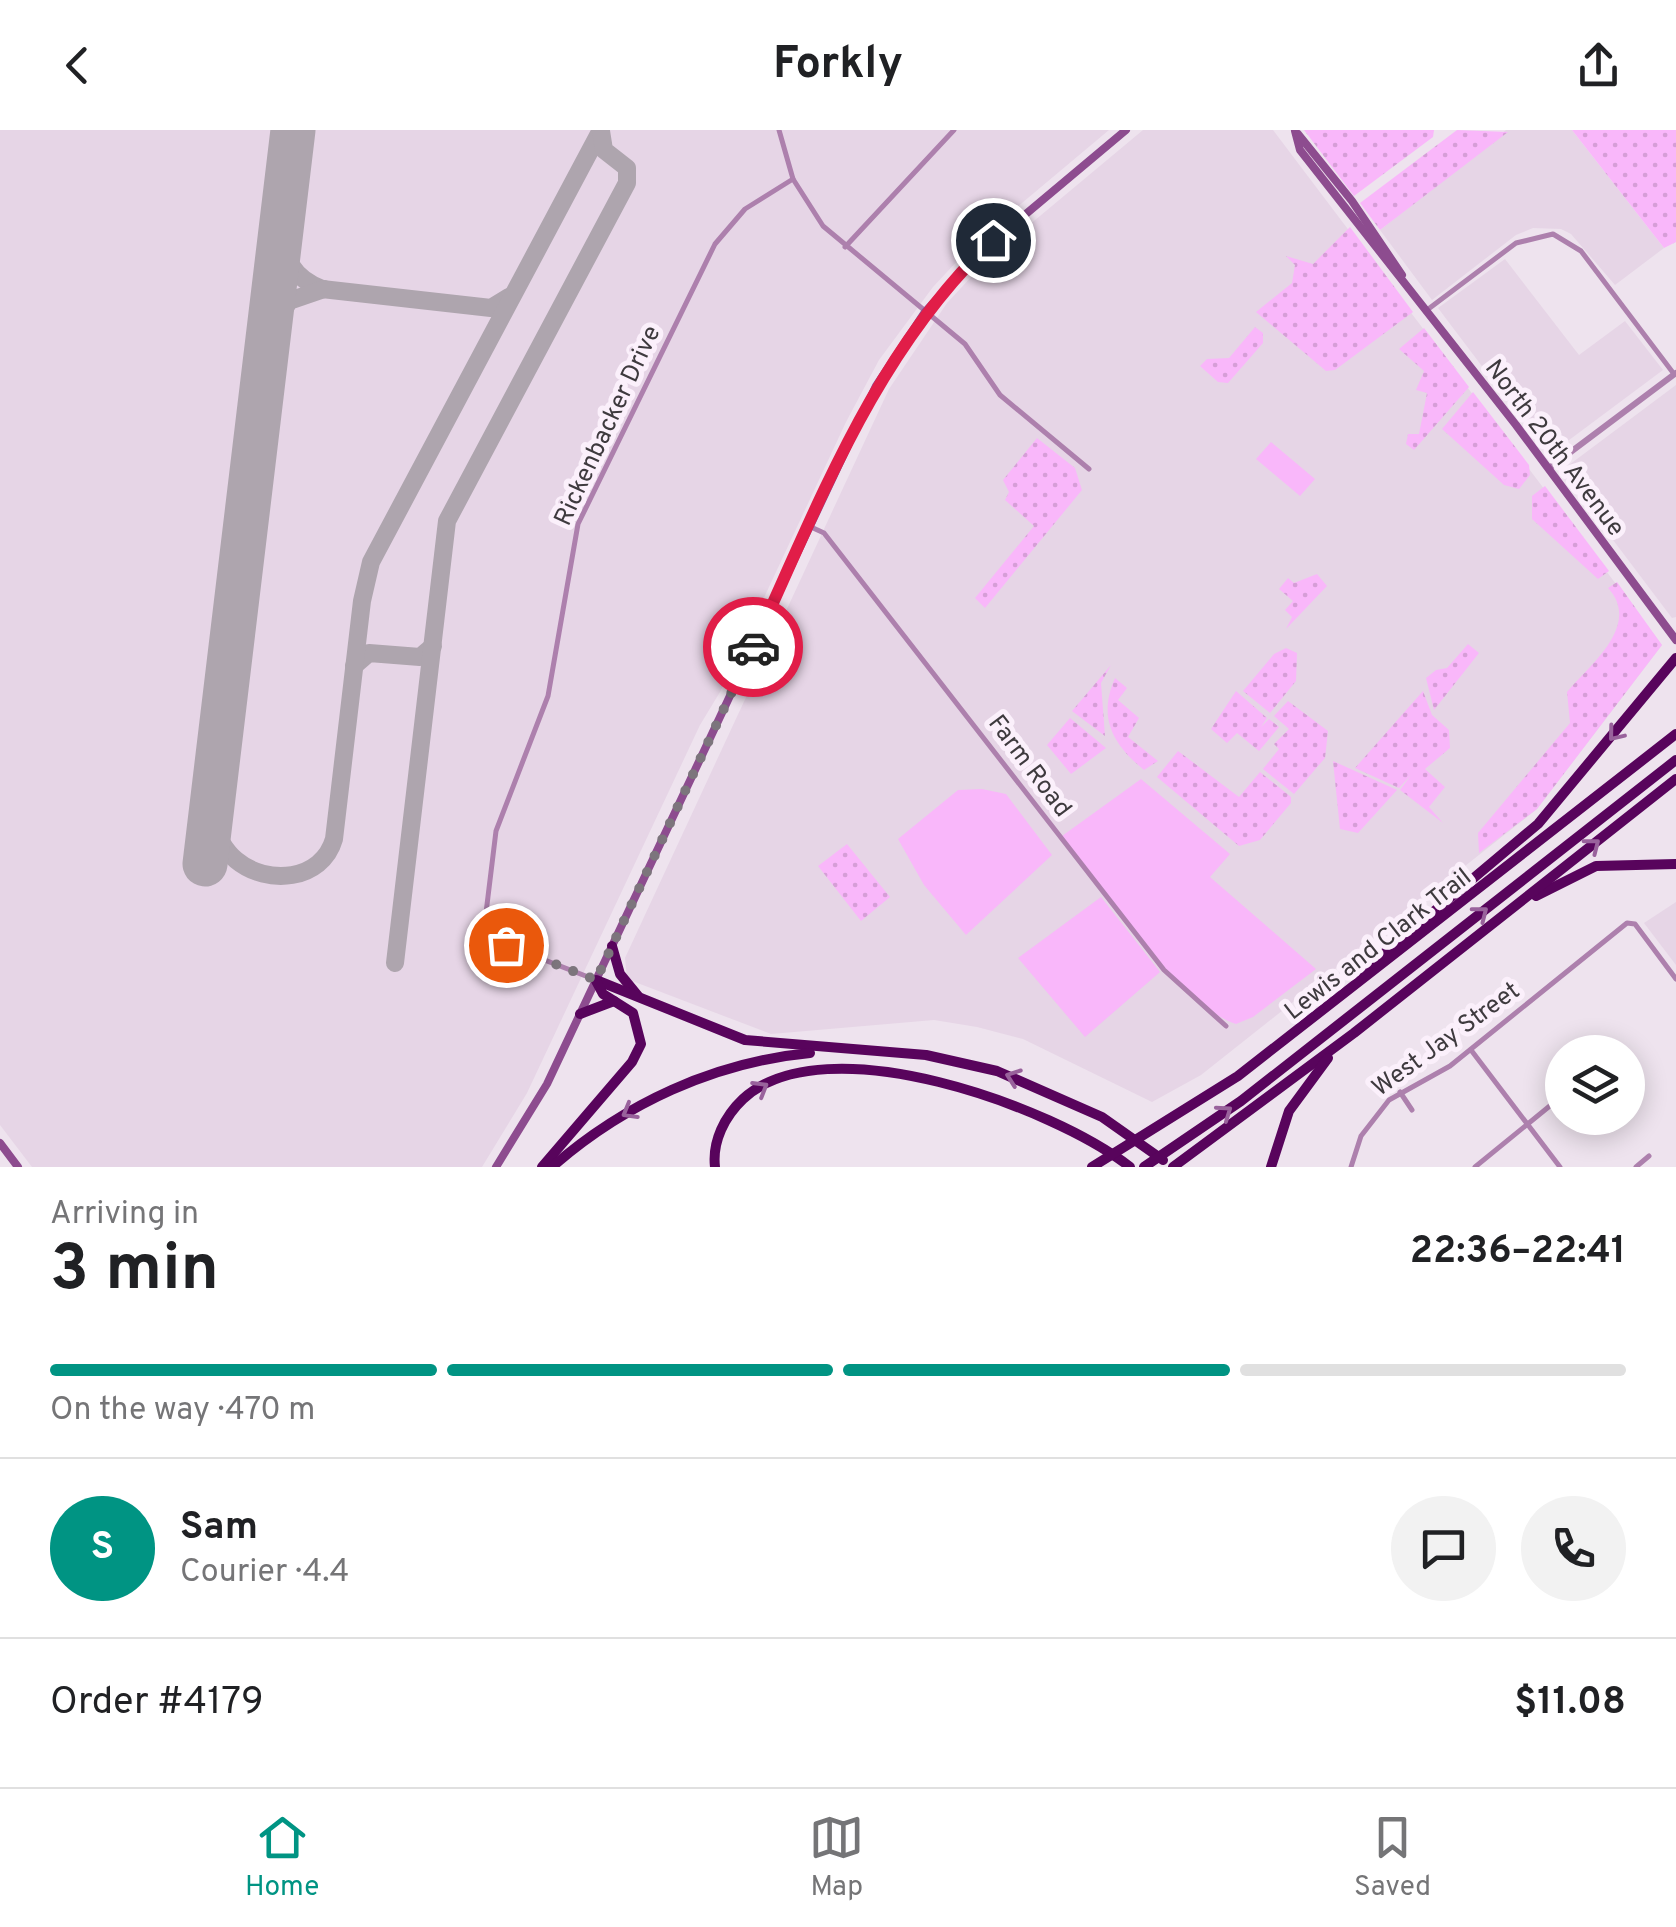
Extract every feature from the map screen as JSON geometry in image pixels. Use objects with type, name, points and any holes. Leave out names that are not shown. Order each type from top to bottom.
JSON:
[{"type":"highway","points":[[1294,1034],[1299,1024],[1538,824],[1676,658]]},
{"type":"highway","name":"Lewis and Clark Trail","points":[[1092,1167],[1238,1076],[1676,734]]},
{"type":"highway","points":[[1144,1167],[1241,1101],[1676,760]]},
{"type":"highway","points":[[596,980],[745,1040],[926,1054],[974,1064],[1043,1088],[1102,1117],[1146,1144],[1172,1167],[1354,1033],[1676,780]]},
{"type":"highway","points":[[1489,926],[1530,898],[1596,866],[1676,864]]},
{"type":"highway","points":[[612,946],[620,974],[639,997]]},
{"type":"highway","points":[[542,1167],[639,1051],[642,1038],[637,1018],[603,994],[596,980]]},
{"type":"highway","points":[[580,1014],[615,1000]]},
{"type":"highway","points":[[1271,1167],[1280,1131],[1302,1090],[1354,1033]]},
{"type":"highway","points":[[552,1167],[617,1119],[691,1082],[759,1061],[856,1049]]},
{"type":"highway","points":[[715,1167],[720,1130],[734,1108],[755,1088],[807,1072],[906,1076],[994,1095],[1072,1132],[1130,1167]]},
{"type":"main road","points":[[496,1167],[540,1097],[876,386],[925,312],[998,236],[1126,130]]},
{"type":"main road","name":"North 20th Avenue","points":[[1294,131],[1352,201],[1397,262],[1404,279],[1676,640]]},
{"type":"main road","points":[[0,1143],[18,1167]]},
{"type":"street","points":[[778,130],[793,179],[809,208],[845,246],[965,344],[1000,395],[1089,470]]},
{"type":"street","points":[[845,246],[954,130]]},
{"type":"street","name":"Rickenbacker Drive","points":[[480,962],[496,831],[548,696],[568,564],[584,506],[715,244],[755,200],[793,179]]},
{"type":"street","points":[[1428,310],[1516,243],[1553,234],[1581,252],[1675,373],[1548,468]]},
{"type":"street","name":"Farm Road","points":[[809,526],[824,532],[1164,970],[1226,1026]]},
{"type":"street","name":"West Jay Street","points":[[1351,1167],[1367,1125],[1400,1092],[1441,1072],[1631,922],[1676,979]]},
{"type":"street","points":[[481,942],[506,945],[596,980]]},
{"type":"street","points":[[1471,1049],[1560,1167]]},
{"type":"street","points":[[1400,1092],[1412,1110]]},
{"type":"street","points":[[1475,1167],[1545,1110]]},
{"type":"street","points":[[1636,1167],[1649,1156]]},
{"type":"shaded area","points":[[0,130],[1109,130],[973,244],[933,287],[879,360],[720,692],[700,725],[527,1093],[482,1167],[32,1167],[0,1125]]},
{"type":"shaded area","points":[[1143,130],[1273,130],[1662,645],[1537,809],[1201,1075],[1152,1102],[1023,1039],[977,1027],[934,1020],[771,1034],[627,979],[625,958],[889,389],[947,303],[986,261]]},
{"type":"shaded area","points":[[1304,130],[1434,130],[1433,137],[1354,196]]},
{"type":"shaded area","points":[[1457,130],[1508,132],[1380,230],[1360,203]]},
{"type":"shaded area","points":[[1506,130],[1572,130],[1664,248],[1615,285],[1571,234],[1561,229],[1533,228],[1516,235],[1432,300],[1380,230]]},
{"type":"shaded area","points":[[1572,130],[1676,130],[1676,242],[1664,248]]},
{"type":"shaded area","points":[[1350,227],[1413,312],[1335,370],[1326,371],[1256,312],[1292,283],[1295,265],[1286,256],[1313,264]]},
{"type":"shaded area","points":[[1505,259],[1579,355],[1625,321],[1663,370],[1549,455],[1438,308]]},
{"type":"shaded area","points":[[1255,327],[1263,333],[1263,343],[1228,383],[1218,382],[1200,366],[1207,359],[1229,358]]},
{"type":"shaded area","points":[[1424,328],[1469,387],[1414,450],[1406,444],[1408,434],[1419,434],[1427,393],[1416,390],[1424,371],[1399,349]]},
{"type":"shaded area","points":[[1676,385],[1676,617],[1672,618],[1561,471]]},
{"type":"shaded area","points":[[1473,392],[1529,465],[1530,475],[1519,489],[1504,485],[1442,429]]},
{"type":"shaded area","points":[[1037,438],[1075,468],[1082,490],[985,608],[975,598],[1034,526],[1005,500],[1009,492],[1003,480]]},
{"type":"shaded area","points":[[1271,442],[1315,479],[1300,496],[1256,459]]},
{"type":"shaded area","points":[[1545,486],[1609,571],[1598,579],[1532,519],[1532,496]]},
{"type":"shaded area","points":[[1317,574],[1327,586],[1286,629],[1292,617],[1285,610],[1293,601],[1279,589],[1288,578],[1294,583]]},
{"type":"shaded area","points":[[1617,582],[1662,645],[1537,809],[1479,853],[1478,833],[1570,723],[1567,692],[1599,657],[1616,630],[1617,602],[1608,588]]},
{"type":"shaded area","points":[[1468,644],[1479,653],[1434,710],[1426,678],[1447,668]]},
{"type":"shaded area","points":[[1286,648],[1297,653],[1296,681],[1270,713],[1243,691],[1274,654]]},
{"type":"shaded area","points":[[1111,665],[1101,683],[1105,736],[1072,711]]},
{"type":"shaded area","points":[[1115,678],[1127,688],[1118,700],[1139,718],[1128,737],[1158,761],[1144,770],[1124,751],[1108,719]]},
{"type":"shaded area","points":[[1236,691],[1267,718],[1261,727],[1269,719],[1279,727],[1259,751],[1237,733],[1227,743],[1211,729]]},
{"type":"shaded area","points":[[1423,691],[1432,715],[1449,730],[1450,748],[1425,769],[1445,787],[1429,807],[1443,823],[1400,790],[1411,775],[1399,788],[1355,768]]},
{"type":"shaded area","points":[[1288,701],[1328,731],[1325,758],[1294,794],[1263,769],[1279,749],[1274,744],[1289,729],[1274,716]]},
{"type":"shaded area","points":[[1070,718],[1106,748],[1071,774],[1047,745]]},
{"type":"shaded area","points":[[1178,751],[1239,797],[1260,772],[1291,797],[1291,803],[1260,840],[1239,846],[1157,777]]},
{"type":"shaded area","points":[[1333,761],[1397,790],[1358,833],[1340,829]]},
{"type":"shaded area","points":[[1141,779],[1230,854],[1210,877],[1316,969],[1253,1017],[1236,1024],[1214,1013],[1191,994],[1142,942],[1062,836]]},
{"type":"shaded area","points":[[958,790],[1006,794],[1052,855],[966,935],[924,885],[898,839]]},
{"type":"shaded area","points":[[847,844],[890,897],[861,921],[818,866]]},
{"type":"shaded area","points":[[1101,897],[1160,972],[1085,1037],[1018,958]]},
{"type":"shaded area","points":[[1676,902],[1676,965],[1644,923]]},
{"type":"taxiway","points":[[210,821],[232,856],[263,874],[292,875],[306,871],[328,853],[334,839],[362,601],[371,562],[601,130]]},
{"type":"taxiway","points":[[395,963],[447,521],[627,183],[627,168],[604,150],[601,131]]},
{"type":"taxiway","points":[[281,228],[291,266],[322,289],[491,308],[509,297]]},
{"type":"taxiway","points":[[268,336],[289,301],[324,289]]},
{"type":"taxiway","points":[[354,666],[369,653],[420,657],[433,646]]},
{"type":"runway","points":[[205,864],[293,130]]},
{"type":"way so far","points":[[506,945],[596,980],[753,647]]},
{"type":"route","points":[[753,647],[876,386],[925,312],[993,240]]}]
